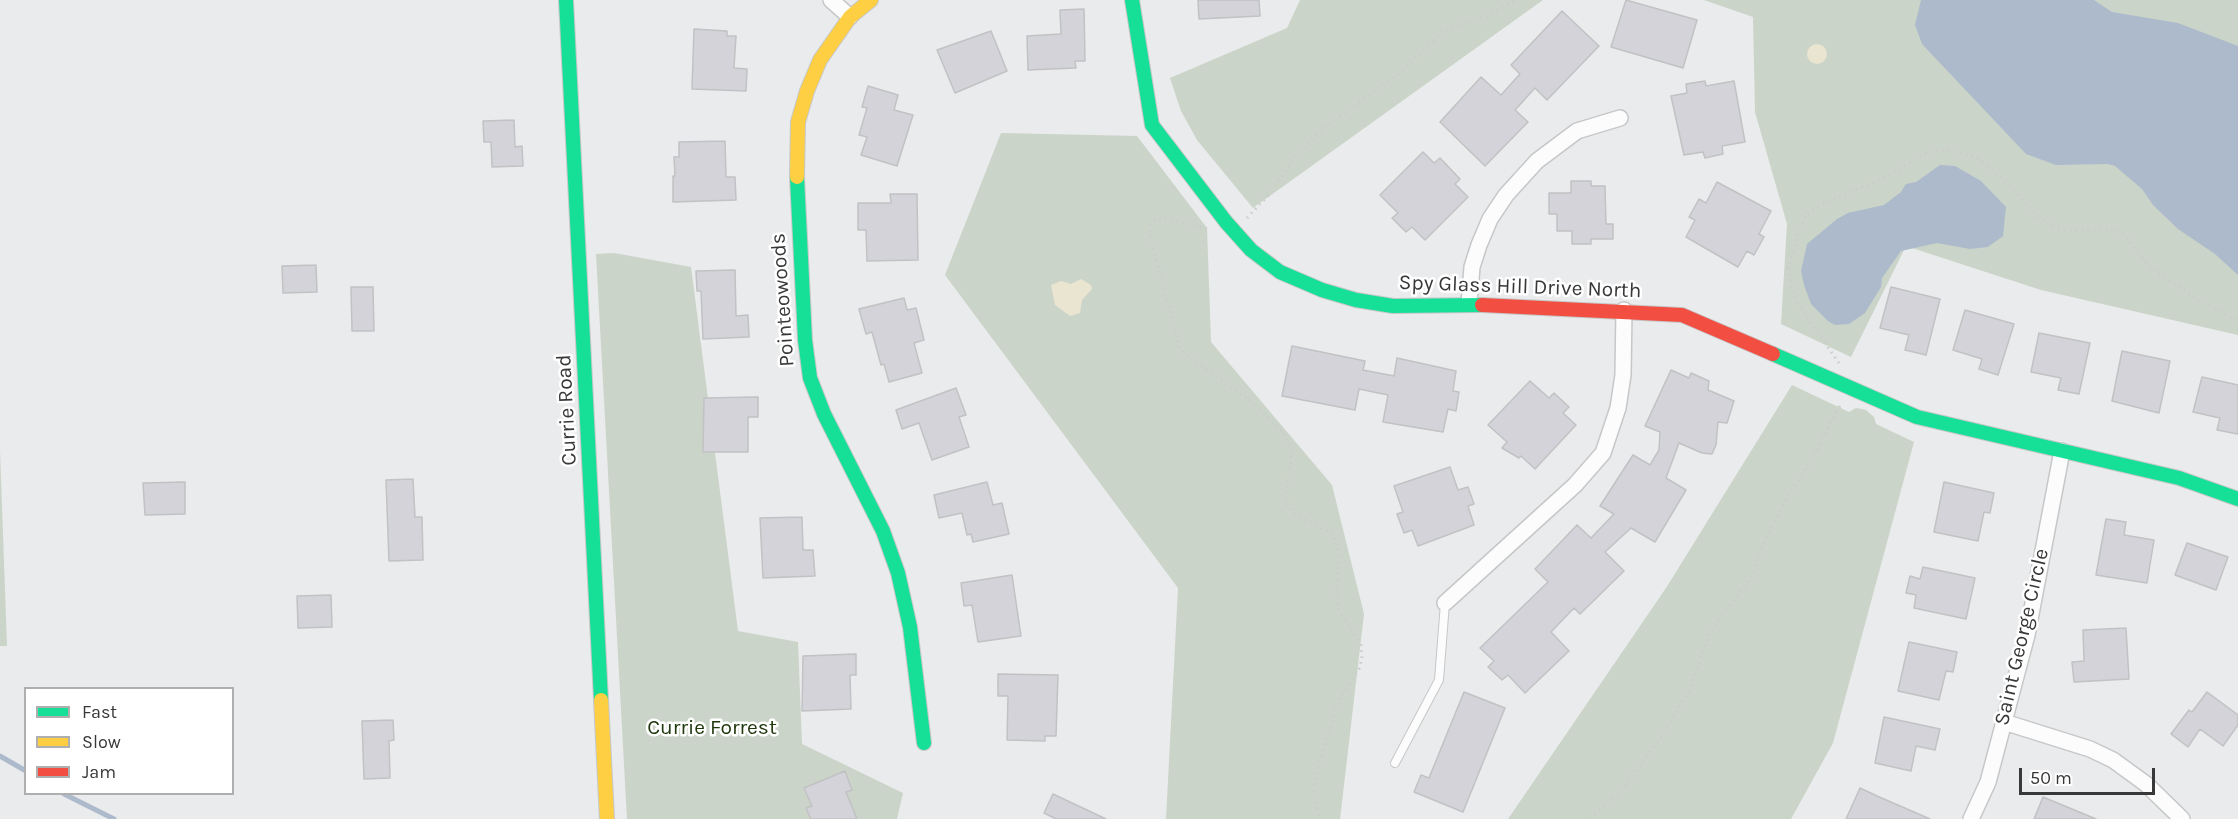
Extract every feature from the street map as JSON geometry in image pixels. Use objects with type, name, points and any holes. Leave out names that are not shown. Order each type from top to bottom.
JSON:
[{"type":"street","name":"Currie Road","points":[[566,0],[608,819]]},
{"type":"street","points":[[831,0],[850,17]]},
{"type":"street","name":"Pointeowoods","points":[[871,0],[850,17],[820,60],[807,91],[798,122],[796,154],[805,340],[810,378],[824,414],[884,531],[898,573],[910,627],[924,743]]},
{"type":"street","name":"Spy Glass Hill Drive North","points":[[1132,0],[1152,125],[1230,226],[1251,250],[1280,272],[1322,290],[1356,300],[1393,306],[1469,304],[1624,310],[1682,315],[1722,330],[1917,417],[2179,478],[2238,499]]},
{"type":"street","points":[[1469,304],[1472,267],[1479,245],[1490,219],[1506,195],[1537,161],[1577,131],[1620,118]]},
{"type":"street","points":[[1445,603],[1575,485],[1603,453],[1618,408],[1623,375],[1624,310]]},
{"type":"street","name":"Saint George Circle","points":[[1971,819],[1988,782],[2028,635],[2062,451]]},
{"type":"street","points":[[2004,722],[2090,749],[2113,760],[2146,784],[2182,819]]},
{"type":"lane","points":[[1395,763],[1439,680],[1445,603]]},
{"type":"path","points":[[1320,819],[1314,794],[1315,779],[1338,701],[1353,680],[1362,659],[1361,645],[1339,610],[1336,595],[1339,552],[1336,541],[1332,533],[1294,514],[1288,505],[1286,493],[1292,453],[1283,431],[1252,403],[1180,351],[1150,236],[1150,225],[1155,220],[1168,218],[1216,231],[1253,214],[1294,158],[1324,128],[1397,75],[1443,31],[1488,15],[1516,0]]},
{"type":"green space","points":[[1300,0],[1543,0],[1253,208],[1197,140],[1181,111],[1170,78],[1287,28]]},
{"type":"green space","points":[[1704,0],[2238,0],[2238,335],[2041,290],[1906,246],[1851,357],[1781,324],[1787,224],[1755,112],[1753,17]]},
{"type":"green space","points":[[1001,133],[1137,136],[1207,228],[1211,342],[1332,485],[1364,614],[1340,819],[1166,819],[1178,588],[945,275]]},
{"type":"green space","name":"Currie Forrest","points":[[614,253],[691,267],[738,631],[798,642],[802,744],[903,793],[897,819],[627,819],[596,254]]},
{"type":"green space","points":[[1792,385],[1849,412],[1856,408],[1866,410],[1874,417],[1876,424],[1914,442],[1833,743],[1791,819],[1508,819],[1666,588]]},
{"type":"green space","points":[[0,451],[7,646],[0,646]]},
{"type":"sand","points":[[1817,44],[1824,47],[1827,54],[1824,61],[1817,64],[1810,61],[1807,54],[1810,47]]},
{"type":"sand","points":[[1081,279],[1091,285],[1092,289],[1082,300],[1080,313],[1070,316],[1055,305],[1051,285],[1061,281],[1071,284]]},
{"type":"water","points":[[1921,0],[2094,0],[2112,12],[2178,23],[2238,46],[2238,275],[2215,254],[2178,229],[2153,205],[2142,189],[2115,166],[2108,164],[2056,165],[2026,154],[1922,44],[1915,25]]},
{"type":"water","points":[[1940,165],[1955,166],[1981,181],[2006,207],[2003,236],[1988,247],[1970,249],[1937,243],[1901,251],[1882,278],[1881,287],[1865,313],[1849,324],[1835,325],[1828,321],[1811,304],[1804,285],[1801,271],[1807,244],[1837,219],[1848,213],[1884,205],[1901,192],[1906,184],[1916,182]]},
{"type":"building","points":[[1198,0],[1259,0],[1260,16],[1199,19]]},
{"type":"building","points":[[1626,0],[1697,20],[1683,68],[1611,47]]},
{"type":"building","points":[[1084,9],[1085,61],[1075,61],[1076,68],[1028,70],[1027,36],[1061,34],[1060,10]]},
{"type":"building","points":[[1562,11],[1599,46],[1547,100],[1535,88],[1515,110],[1528,122],[1485,166],[1440,122],[1481,77],[1501,95],[1520,74],[1511,65]]},
{"type":"building","points":[[694,29],[727,31],[727,36],[736,36],[734,68],[747,69],[746,91],[692,89]]},
{"type":"building","points":[[991,31],[1007,71],[955,93],[937,50]]},
{"type":"building","points":[[1705,81],[1706,86],[1734,81],[1745,142],[1722,146],[1723,154],[1705,158],[1703,152],[1684,155],[1671,96],[1687,93],[1686,84]]},
{"type":"building","points":[[868,86],[898,95],[894,110],[913,115],[897,166],[861,155],[867,137],[859,135],[867,108],[862,107]]},
{"type":"building","points":[[514,120],[515,147],[522,146],[523,166],[492,167],[491,142],[484,142],[483,121]]},
{"type":"building","points":[[725,141],[726,177],[735,177],[736,200],[673,202],[674,157],[679,157],[679,142]]},
{"type":"building","points":[[1423,152],[1434,163],[1440,158],[1460,179],[1455,184],[1468,197],[1425,240],[1412,227],[1406,232],[1392,218],[1398,213],[1380,195]]},
{"type":"building","points":[[1571,181],[1591,181],[1591,186],[1605,186],[1606,224],[1613,224],[1613,239],[1591,239],[1591,244],[1572,244],[1572,231],[1557,231],[1557,214],[1549,214],[1549,193],[1571,193]]},
{"type":"building","points":[[1717,182],[1771,211],[1759,234],[1764,237],[1754,255],[1747,251],[1738,267],[1686,237],[1695,220],[1689,217],[1699,199],[1706,203]]},
{"type":"building","points":[[890,194],[917,194],[918,260],[867,261],[866,230],[858,230],[858,203],[891,203]]},
{"type":"building","points":[[316,265],[317,292],[283,293],[282,266]]},
{"type":"building","points":[[735,270],[736,316],[748,315],[749,337],[703,339],[701,291],[697,291],[696,271]]},
{"type":"building","points":[[351,287],[373,287],[374,331],[352,331]]},
{"type":"building","points":[[1891,287],[1940,299],[1926,355],[1905,350],[1909,335],[1880,328]]},
{"type":"building","points":[[904,298],[907,310],[916,308],[924,340],[914,343],[922,373],[889,382],[884,364],[881,365],[872,332],[866,334],[859,309]]},
{"type":"building","points":[[1965,310],[2014,324],[1998,375],[1979,369],[1982,359],[1953,350]]},
{"type":"building","points":[[2039,333],[2090,343],[2079,394],[2058,390],[2061,378],[2031,372]]},
{"type":"building","points":[[1292,346],[1365,361],[1363,370],[1394,376],[1397,358],[1456,371],[1453,391],[1459,392],[1456,411],[1448,409],[1443,432],[1383,422],[1388,395],[1359,389],[1355,410],[1282,396]]},
{"type":"building","points":[[2122,351],[2170,361],[2159,413],[2112,401]]},
{"type":"building","points":[[1671,370],[1689,378],[1691,373],[1709,381],[1708,390],[1734,401],[1727,423],[1718,422],[1716,445],[1712,454],[1702,453],[1679,443],[1666,478],[1686,490],[1655,542],[1631,528],[1605,552],[1624,571],[1580,614],[1574,608],[1551,632],[1569,651],[1525,693],[1508,675],[1502,680],[1488,667],[1494,661],[1480,648],[1548,582],[1535,569],[1577,525],[1591,538],[1614,514],[1600,506],[1633,455],[1650,465],[1659,450],[1660,432],[1645,426]]},
{"type":"building","points":[[2202,377],[2238,385],[2238,434],[2217,430],[2220,418],[2193,412]]},
{"type":"building","points":[[1530,381],[1549,398],[1554,393],[1569,407],[1563,413],[1576,425],[1535,469],[1521,456],[1519,458],[1502,448],[1507,442],[1488,425]]},
{"type":"building","points":[[956,388],[966,415],[959,417],[969,447],[932,460],[919,423],[902,429],[896,410]]},
{"type":"building","points":[[758,397],[758,417],[748,417],[748,452],[703,452],[704,398]]},
{"type":"building","points":[[1450,467],[1458,490],[1468,487],[1474,504],[1468,506],[1474,525],[1418,546],[1412,530],[1404,533],[1397,514],[1403,512],[1394,486]]},
{"type":"building","points":[[413,479],[415,517],[422,517],[423,560],[389,561],[386,480]]},
{"type":"building","points":[[185,482],[185,514],[145,515],[143,483]]},
{"type":"building","points":[[987,482],[993,505],[1002,503],[1009,534],[973,542],[971,534],[967,535],[962,513],[939,518],[934,495]]},
{"type":"building","points":[[1944,482],[1994,493],[1990,513],[1984,512],[1978,541],[1934,532]]},
{"type":"building","points":[[802,517],[803,550],[813,550],[815,576],[763,578],[760,518]]},
{"type":"building","points":[[2106,519],[2126,522],[2124,535],[2154,540],[2147,583],[2096,575]]},
{"type":"building","points":[[2187,543],[2228,557],[2216,590],[2175,575]]},
{"type":"building","points":[[1923,567],[1975,578],[1966,619],[1914,608],[1916,595],[1906,593],[1910,576],[1920,579]]},
{"type":"building","points":[[1012,575],[1021,636],[978,642],[972,605],[964,606],[961,583]]},
{"type":"building","points":[[331,595],[332,627],[298,628],[297,596]]},
{"type":"building","points":[[2126,628],[2129,679],[2074,682],[2072,662],[2084,661],[2083,630]]},
{"type":"building","points":[[1909,642],[1957,652],[1953,672],[1946,671],[1939,700],[1898,691]]},
{"type":"building","points":[[856,654],[856,675],[850,675],[851,709],[802,711],[803,656]]},
{"type":"building","points":[[998,674],[1058,675],[1056,736],[1045,736],[1045,741],[1007,740],[1008,696],[998,696]]},
{"type":"building","points":[[1464,692],[1505,708],[1463,812],[1414,792],[1421,775],[1429,778]]},
{"type":"building","points":[[2207,692],[2238,715],[2238,725],[2223,746],[2200,729],[2188,747],[2171,734],[2189,710],[2192,712]]},
{"type":"building","points":[[1884,717],[1940,729],[1935,750],[1916,746],[1911,771],[1875,763]]},
{"type":"building","points":[[393,720],[394,740],[389,741],[390,778],[364,779],[362,721]]},
{"type":"building","points":[[845,771],[852,790],[846,792],[857,819],[811,819],[806,808],[812,806],[804,788]]},
{"type":"building","points":[[1860,788],[1877,796],[1930,819],[1846,819]]},
{"type":"building","points":[[1053,794],[1106,819],[1056,819],[1044,813]]},
{"type":"building","points":[[2043,797],[2096,819],[2034,819]]},
{"type":"waterway","points":[[0,756],[24,770]]},
{"type":"waterway","points":[[66,795],[114,819]]},
{"type":"traffic: fast","points":[[566,0],[601,700]]},
{"type":"traffic: fast","points":[[1132,0],[1152,125],[1226,222],[1251,250],[1280,272],[1322,290],[1356,300],[1393,306],[1482,305]]},
{"type":"traffic: fast","points":[[797,177],[805,340],[810,378],[824,414],[883,531],[898,573],[910,627],[924,743]]},
{"type":"traffic: fast","points":[[1773,354],[1917,417],[2179,478],[2238,499]]},
{"type":"traffic: slow","points":[[797,177],[798,122],[807,91],[820,60],[850,17],[871,0]]},
{"type":"traffic: slow","points":[[601,700],[607,819]]},
{"type":"traffic: jam","points":[[1482,305],[1682,315],[1773,354]]}]
